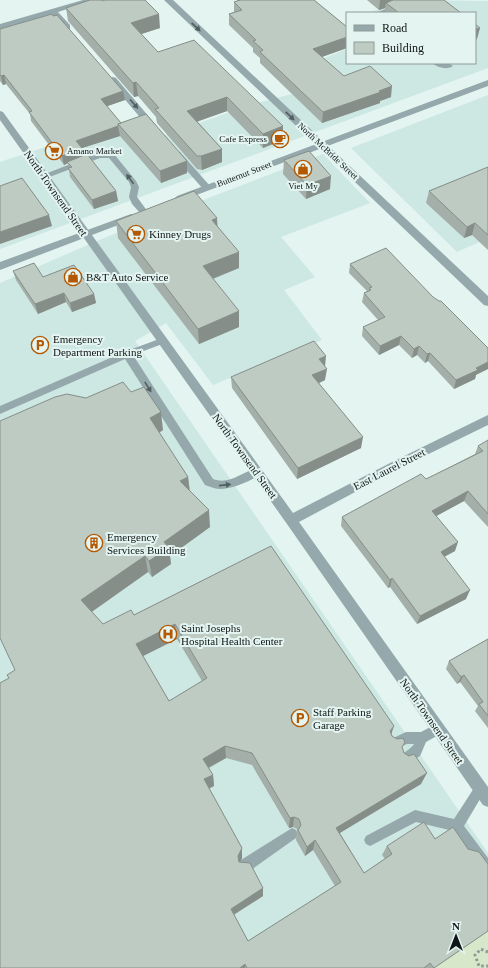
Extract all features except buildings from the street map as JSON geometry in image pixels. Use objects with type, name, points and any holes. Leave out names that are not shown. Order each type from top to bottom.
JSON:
[{"type":"street","points":[[0,28],[91,0]]},
{"type":"street","name":"North McBride Street","points":[[168,0],[488,302]]},
{"type":"street","points":[[54,11],[74,35]]},
{"type":"street","points":[[104,70],[161,135]]},
{"type":"street","name":"Butternut Street","points":[[172,201],[488,83]]},
{"type":"street","name":"North Townsend Street","points":[[0,114],[291,520],[488,800]]},
{"type":"street","points":[[171,147],[206,188]]},
{"type":"street","points":[[0,266],[148,210]]},
{"type":"street","name":"East Laurel Street","points":[[291,520],[488,420]]},
{"type":"lane","points":[[382,12],[404,4]]},
{"type":"lane","points":[[438,64],[450,66]]},
{"type":"lane","points":[[44,176],[100,156],[110,156],[132,181],[135,187],[133,197],[135,202],[148,210]]},
{"type":"lane","points":[[0,410],[127,354],[162,341]]},
{"type":"lane","points":[[127,354],[209,482],[217,486],[229,485],[256,472]]},
{"type":"lane","points":[[393,744],[406,738],[422,738],[438,729]]},
{"type":"lane","points":[[404,760],[416,752],[422,738]]},
{"type":"lane","points":[[457,826],[480,789]]},
{"type":"lane","points":[[370,840],[415,816],[457,826],[488,869]]},
{"type":"lane","points":[[246,865],[292,834]]},
{"type":"path","points":[[488,952],[481,949],[475,955],[477,964],[482,967],[488,966]]},
{"type":"shaded area","points":[[408,0],[488,1],[488,68],[0,249],[0,162],[136,117],[157,138],[250,105],[341,81],[320,60],[346,49],[346,64],[476,64],[476,12],[370,12]]},
{"type":"shaded area","points":[[488,95],[488,238],[457,252],[351,148]]},
{"type":"shaded area","name":"Saint Josephs Hospital Health Center","points":[[323,154],[370,203],[281,237],[315,277],[284,290],[322,340],[213,385],[166,323],[135,341],[488,853],[488,968],[0,968],[0,283],[104,238]]},
{"type":"green space","points":[[488,931],[488,968],[434,968]]},
{"type":"place","name":"Cafe Express","points":[[280,139]]},
{"type":"place","name":"Amano Market","points":[[54,151]]},
{"type":"place","name":"Viet My","points":[[303,169]]},
{"type":"place","name":"Kinney Drugs","points":[[136,234]]},
{"type":"place","name":"B&T Auto Service","points":[[73,277]]},
{"type":"place","name":"Emergency Department Parking","points":[[40,345]]},
{"type":"place","name":"Emergency Services Building","points":[[94,543]]},
{"type":"place","name":"Saint Josephs Hospital Health Center","points":[[168,634]]},
{"type":"place","name":"Staff Parking Garage","points":[[300,718]]}]
